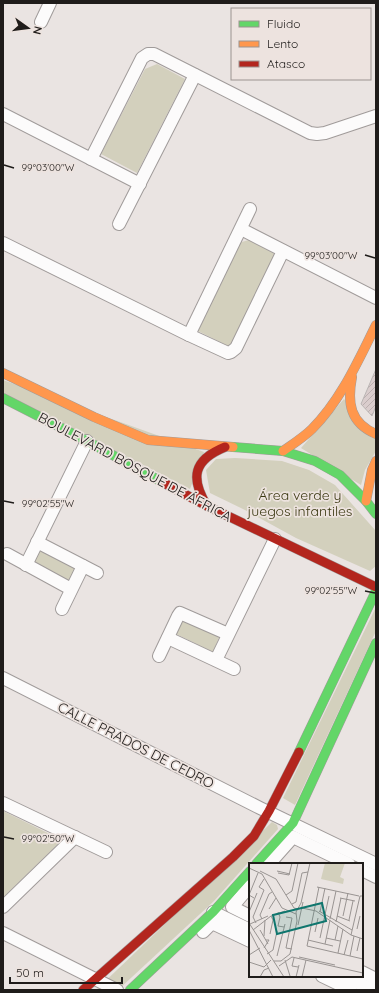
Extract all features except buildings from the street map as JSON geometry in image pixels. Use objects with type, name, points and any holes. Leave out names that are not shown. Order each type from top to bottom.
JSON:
[{"type":"street","points":[[41,22],[47,4]]},
{"type":"street","points":[[91,159],[144,56],[148,54],[154,54],[310,133],[325,133],[376,116]]},
{"type":"street","points":[[118,224],[195,75]]},
{"type":"street","points":[[3,114],[140,184]]},
{"type":"street","points":[[189,335],[250,209]]},
{"type":"street","points":[[241,228],[376,298]]},
{"type":"street","points":[[3,243],[225,352],[234,351],[284,251]]},
{"type":"street","points":[[283,451],[312,429],[330,407],[354,370],[376,325]]},
{"type":"street","points":[[376,340],[362,369],[358,384],[357,404],[365,420],[376,426]]},
{"type":"street","points":[[354,370],[349,390],[351,410],[357,422],[369,432],[376,434]]},
{"type":"street","name":"BOULEVARD BOSQUE DE ÁFRICA","points":[[3,373],[94,417],[148,440],[283,451],[315,461],[340,475],[366,501],[376,514]]},
{"type":"street","name":"BOULEVARD BOSQUE DE ÁFRICA","points":[[3,398],[208,506],[376,587]]},
{"type":"street","points":[[26,565],[87,441]]},
{"type":"street","points":[[208,506],[198,491],[196,482],[198,470],[207,455],[225,447]]},
{"type":"street","points":[[366,501],[372,470],[376,461]]},
{"type":"street","points":[[216,660],[274,539]]},
{"type":"street","points":[[37,542],[97,573]]},
{"type":"street","points":[[7,554],[71,589]]},
{"type":"street","points":[[62,609],[83,566]]},
{"type":"street","points":[[357,577],[370,574]]},
{"type":"street","points":[[83,990],[254,836],[296,760],[376,591]]},
{"type":"street","points":[[159,656],[180,613],[228,634]]},
{"type":"street","points":[[168,638],[234,669]]},
{"type":"street","points":[[257,863],[293,823],[376,643]]},
{"type":"street","name":"CALLE PRADOS DE CEDRO","points":[[3,678],[376,864]]},
{"type":"street","points":[[3,803],[106,852]]},
{"type":"street","points":[[3,907],[75,837]]},
{"type":"street","points":[[270,863],[293,837],[347,863]]},
{"type":"street","points":[[363,870],[376,877]]},
{"type":"street","points":[[130,990],[213,912],[249,872]]},
{"type":"street","points":[[249,887],[232,907],[249,916]]},
{"type":"street","points":[[213,912],[249,930]]},
{"type":"street","points":[[140,990],[212,922],[249,940]]},
{"type":"street","points":[[3,933],[117,990]]},
{"type":"street","points":[[363,972],[376,979]]},
{"type":"street","points":[[324,977],[350,990]]},
{"type":"street","points":[[346,977],[373,990]]},
{"type":"green space","points":[[157,64],[185,79],[137,173],[101,154],[145,69]]},
{"type":"green space","points":[[249,240],[277,255],[230,347],[198,331],[238,243]]},
{"type":"green space","points":[[3,380],[204,452],[190,489],[3,393]]},
{"type":"green space","points":[[344,399],[376,439],[376,451],[365,470],[361,485],[301,448]]},
{"type":"green space","name":"Área verde y juegos infantiles","points":[[235,458],[282,461],[309,470],[335,485],[376,531],[376,566],[370,571],[296,538],[210,493],[206,470],[216,459]]},
{"type":"green space","points":[[39,548],[79,569],[72,583],[32,563]]},
{"type":"green space","points":[[376,607],[376,631],[295,805],[283,798]]},
{"type":"green space","points":[[180,617],[220,635],[213,652],[172,632]]},
{"type":"green space","points":[[3,811],[62,840],[3,898]]},
{"type":"green space","points":[[272,822],[277,825],[278,829],[214,901],[118,990],[96,990]]},
{"type":"traffic: fast","points":[[3,398],[87,441],[162,482]]},
{"type":"traffic: fast","points":[[233,447],[283,451],[315,461],[340,475],[366,501],[376,514]]},
{"type":"traffic: fast","points":[[299,752],[376,591]]},
{"type":"traffic: fast","points":[[257,863],[293,823],[376,643]]},
{"type":"traffic: fast","points":[[130,990],[213,912],[249,872]]},
{"type":"traffic: slow","points":[[283,451],[309,432],[332,406],[348,380],[376,325]]},
{"type":"traffic: slow","points":[[3,373],[94,417],[148,440],[233,447]]},
{"type":"traffic: slow","points":[[352,377],[350,395],[352,411],[361,424],[376,434]]},
{"type":"traffic: slow","points":[[366,501],[372,470],[376,461]]},
{"type":"traffic: jam","points":[[207,506],[198,487],[198,471],[206,458],[225,447]]},
{"type":"traffic: jam","points":[[162,482],[207,506],[376,587]]},
{"type":"traffic: jam","points":[[83,990],[233,857],[254,836],[269,811],[299,752]]}]
